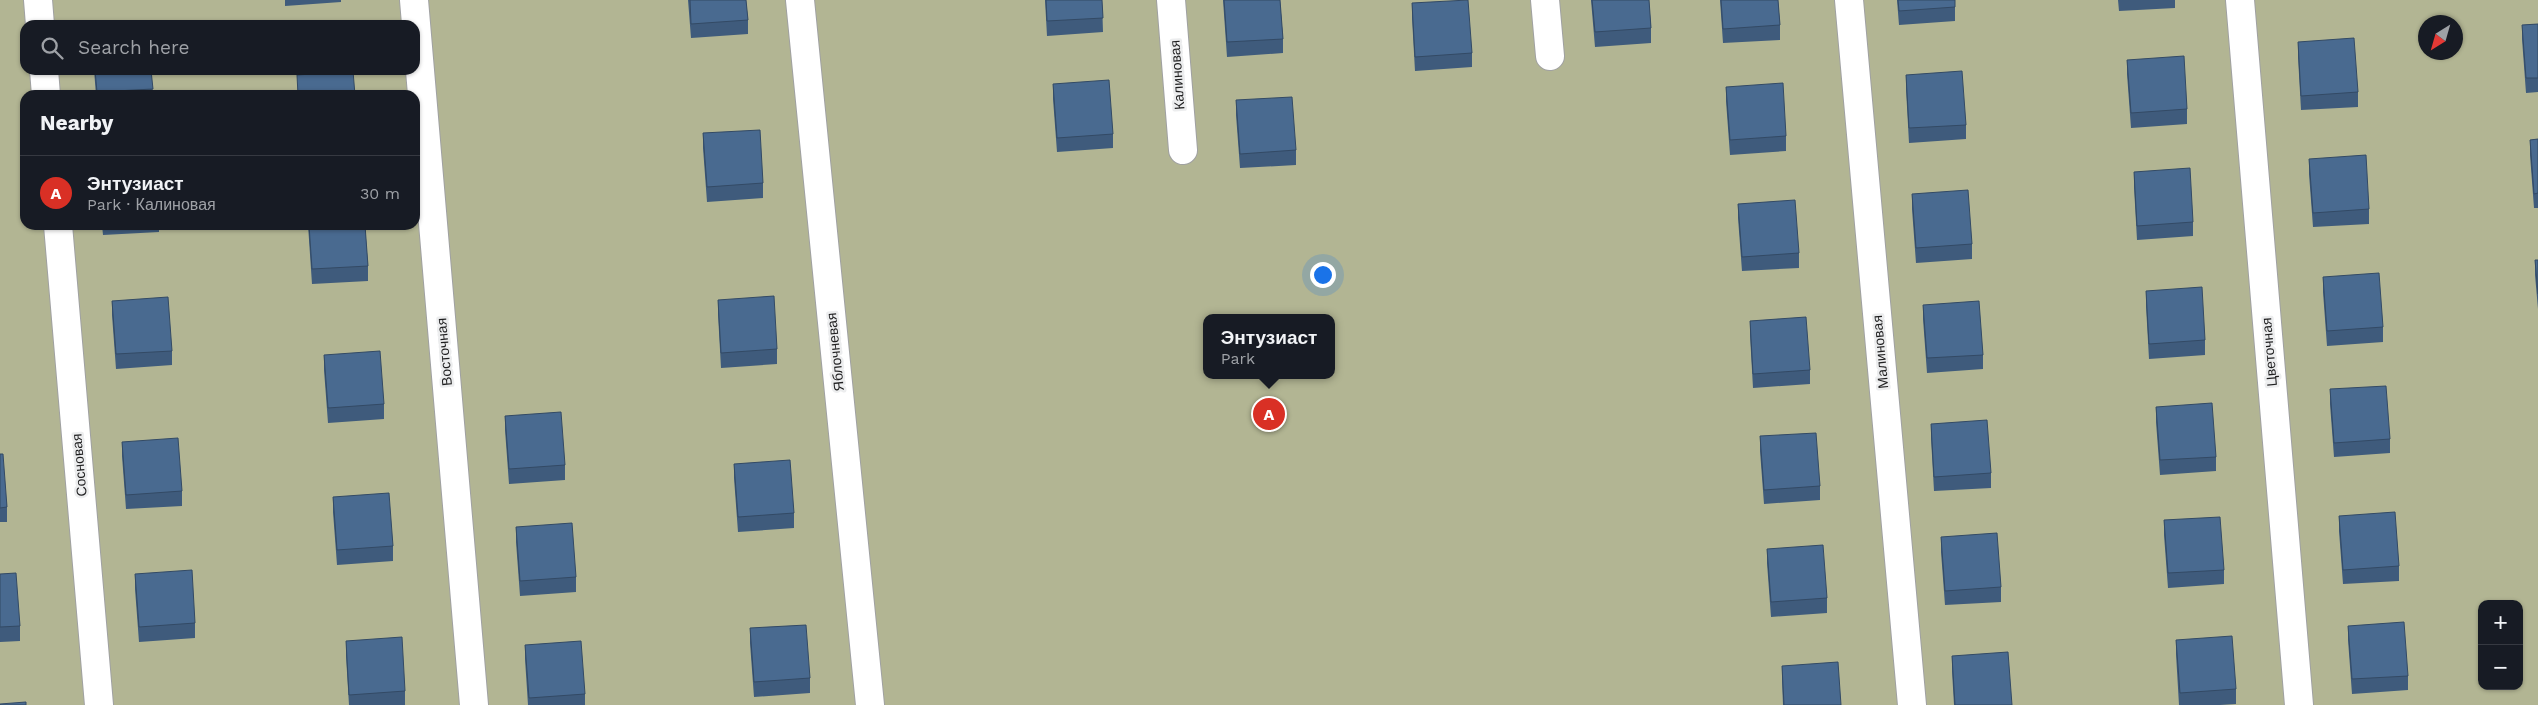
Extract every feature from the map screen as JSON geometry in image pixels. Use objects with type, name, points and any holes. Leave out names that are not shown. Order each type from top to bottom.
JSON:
[{"type":"street","points":[[38,0],[40,20]]},
{"type":"street","name":"Восточная","points":[[414,0],[416,20]]},
{"type":"street","name":"Яблочневая","points":[[800,0],[870,705]]},
{"type":"street","name":"Калиновая","points":[[1171,0],[1183,150]]},
{"type":"street","points":[[1544,0],[1550,56]]},
{"type":"street","name":"Малиновая","points":[[1849,0],[1912,705]]},
{"type":"street","name":"Цветочная","points":[[2240,0],[2298,705]]},
{"type":"street","name":"Восточная","points":[[420,70],[474,705]]},
{"type":"street","points":[[44,75],[46,90]]},
{"type":"street","name":"Сосновая","points":[[58,230],[99,705]]},
{"type":"green space","points":[[0,0],[2538,0],[2538,705],[0,705]]},
{"type":"building","points":[[690,0],[746,0],[748,20],[691,24]]},
{"type":"building","points":[[1046,0],[1102,0],[1103,18],[1047,21]]},
{"type":"building","points":[[1224,0],[1280,0],[1283,39],[1227,42]]},
{"type":"building","points":[[1468,0],[1472,53],[1415,57],[1412,3]]},
{"type":"building","points":[[1592,0],[1649,0],[1651,28],[1595,32]]},
{"type":"building","points":[[1721,0],[1778,0],[1780,25],[1723,29]]},
{"type":"building","points":[[1898,0],[1955,0],[1955,7],[1899,11]]},
{"type":"building","points":[[2538,24],[2538,78],[2526,78],[2522,25]]},
{"type":"building","points":[[2354,38],[2358,92],[2301,96],[2298,42]]},
{"type":"building","points":[[2184,56],[2187,109],[2131,113],[2127,60]]},
{"type":"building","points":[[1962,71],[1966,125],[1909,128],[1906,75]]},
{"type":"building","points":[[95,75],[152,75],[153,89],[97,90]]},
{"type":"building","points":[[297,75],[353,75],[355,90],[298,90]]},
{"type":"building","points":[[1109,80],[1113,134],[1057,138],[1053,84]]},
{"type":"building","points":[[1783,83],[1786,136],[1730,140],[1726,87]]},
{"type":"building","points":[[1292,97],[1296,150],[1240,154],[1236,100]]},
{"type":"building","points":[[760,130],[763,183],[707,187],[703,133]]},
{"type":"building","points":[[2538,139],[2538,193],[2534,194],[2530,140]]},
{"type":"building","points":[[2366,155],[2369,209],[2313,213],[2309,159]]},
{"type":"building","points":[[2190,168],[2193,222],[2137,226],[2134,172]]},
{"type":"building","points":[[1968,190],[1972,244],[1916,248],[1912,194]]},
{"type":"building","points":[[1795,200],[1799,253],[1742,257],[1738,204]]},
{"type":"building","points":[[309,230],[365,230],[368,266],[312,269]]},
{"type":"building","points":[[2535,260],[2538,260],[2538,294]]},
{"type":"building","points":[[2379,273],[2383,327],[2327,331],[2323,277]]},
{"type":"building","points":[[2202,287],[2205,340],[2149,344],[2146,291]]},
{"type":"building","points":[[774,296],[777,349],[721,353],[718,300]]},
{"type":"building","points":[[168,297],[172,351],[116,354],[112,301]]},
{"type":"building","points":[[1979,301],[1983,355],[1927,358],[1923,305]]},
{"type":"building","points":[[1806,317],[1810,370],[1753,374],[1750,321]]},
{"type":"building","points":[[380,351],[384,404],[328,408],[324,355]]},
{"type":"building","points":[[2386,386],[2390,439],[2334,443],[2330,389]]},
{"type":"building","points":[[2212,403],[2216,457],[2160,460],[2156,407]]},
{"type":"building","points":[[561,412],[565,465],[509,469],[505,416]]},
{"type":"building","points":[[1987,420],[1991,473],[1934,477],[1931,424]]},
{"type":"building","points":[[1816,433],[1820,486],[1764,490],[1760,436]]},
{"type":"building","points":[[178,438],[182,491],[126,495],[122,442]]},
{"type":"building","points":[[0,454],[3,454],[7,507],[0,508]]},
{"type":"building","points":[[790,460],[794,513],[738,517],[734,464]]},
{"type":"building","points":[[389,493],[393,546],[337,550],[333,497]]},
{"type":"building","points":[[2395,512],[2399,566],[2343,570],[2339,516]]},
{"type":"building","points":[[2220,517],[2224,570],[2168,573],[2164,520]]},
{"type":"building","points":[[572,523],[576,577],[520,581],[516,527]]},
{"type":"building","points":[[1997,533],[2001,587],[1945,591],[1941,537]]},
{"type":"building","points":[[1823,545],[1827,598],[1771,602],[1767,549]]},
{"type":"building","points":[[192,570],[195,623],[139,627],[135,574]]},
{"type":"building","points":[[16,573],[20,626],[0,627],[0,574]]},
{"type":"building","points":[[2404,622],[2408,676],[2352,679],[2348,626]]},
{"type":"building","points":[[806,625],[810,678],[754,682],[750,628]]},
{"type":"building","points":[[2232,636],[2236,689],[2180,693],[2176,640]]},
{"type":"building","points":[[402,637],[405,691],[349,695],[346,641]]},
{"type":"building","points":[[581,641],[585,694],[529,698],[525,645]]},
{"type":"building","points":[[2008,652],[2012,705],[1955,705],[1952,656]]},
{"type":"building","points":[[1838,662],[1841,705],[1784,705],[1782,666]]},
{"type":"building","points":[[26,702],[26,705],[0,705],[0,704]]},
{"type":"place","name":"Энтузиаст","points":[[1269,414]]}]
